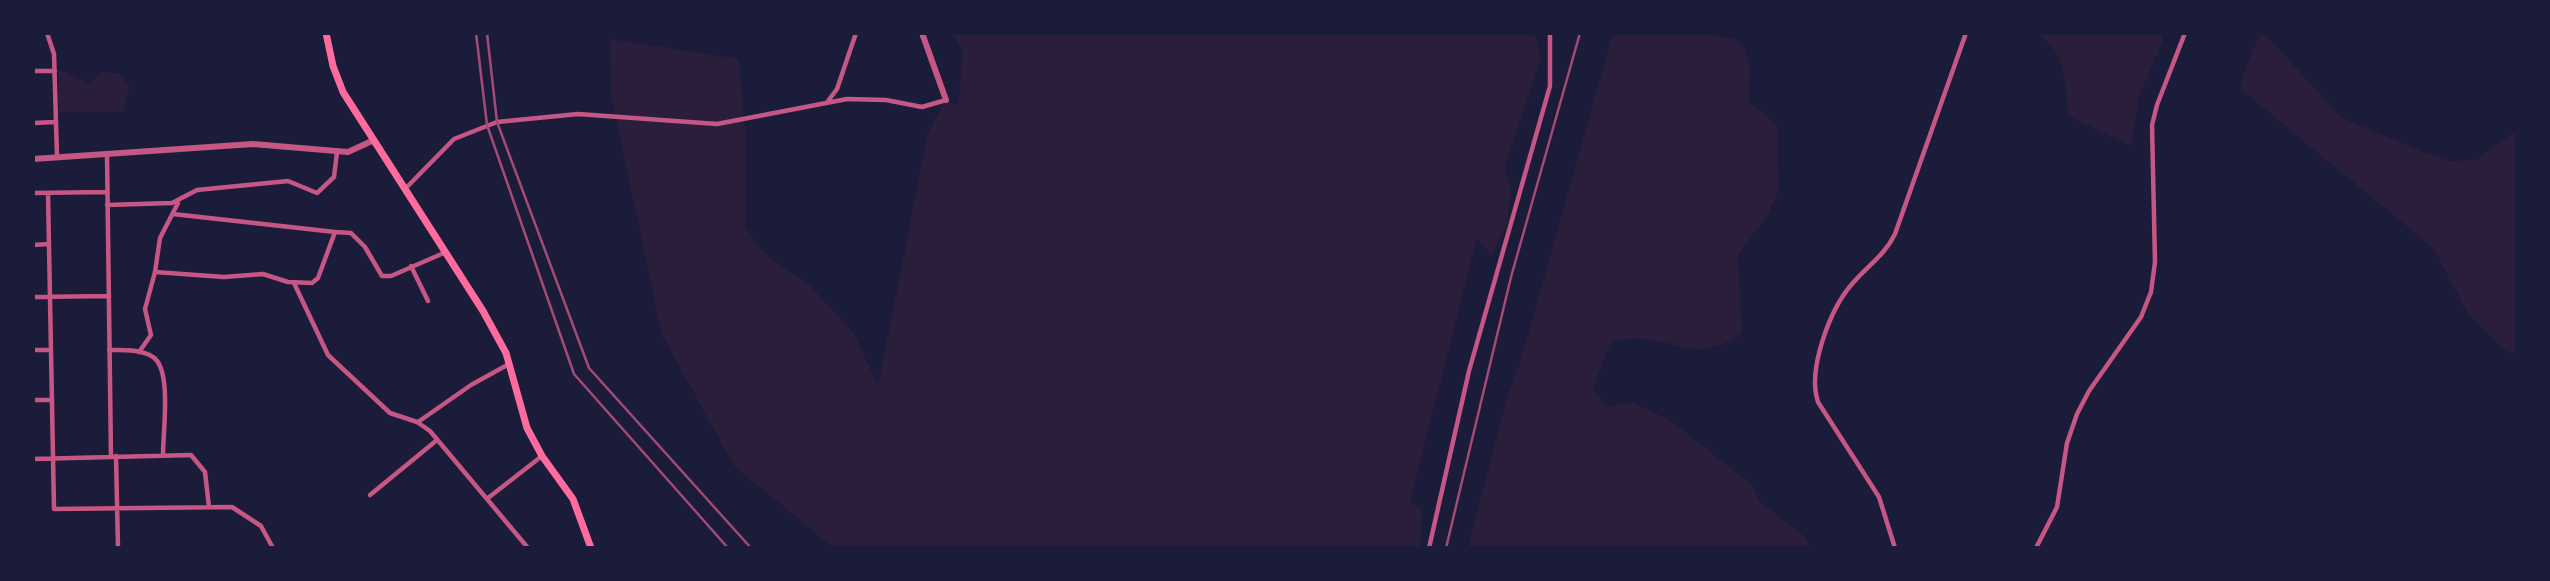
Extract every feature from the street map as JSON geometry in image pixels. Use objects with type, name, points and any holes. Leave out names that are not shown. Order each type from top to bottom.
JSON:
[{"type":"main road","points":[[326,33],[333,66],[343,92],[483,311],[509,364],[527,428],[542,456],[573,499],[591,548]]},
{"type":"street","points":[[47,33],[54,54],[57,159]]},
{"type":"street","points":[[827,101],[837,89],[856,33]]},
{"type":"street","points":[[404,190],[454,139],[497,122],[578,114],[717,124],[827,101],[886,100],[928,107],[946,100],[922,33]]},
{"type":"street","points":[[1429,548],[1469,371],[1550,86],[1550,33]]},
{"type":"street","points":[[1895,548],[1879,497],[1818,402],[1814,388],[1815,367],[1847,290],[1882,253],[1895,234],[1966,33]]},
{"type":"street","points":[[2036,548],[2057,507],[2067,443],[2077,414],[2089,391],[2137,323],[2151,292],[2155,262],[2152,125],[2185,33]]},
{"type":"street","points":[[33,71],[55,71]]},
{"type":"street","points":[[33,123],[56,122]]},
{"type":"street","points":[[33,159],[253,144],[348,152],[374,140]]},
{"type":"street","points":[[107,205],[178,202],[197,190],[288,181],[317,193],[334,177],[337,152]]},
{"type":"street","points":[[107,155],[109,350],[118,548]]},
{"type":"street","points":[[33,194],[107,192]]},
{"type":"street","points":[[48,193],[54,509],[232,507],[261,526],[273,548]]},
{"type":"street","points":[[139,352],[150,335],[145,309],[155,272],[160,238],[178,202]]},
{"type":"street","points":[[173,214],[351,233],[365,247],[382,276],[391,276],[446,252]]},
{"type":"street","points":[[155,272],[217,277],[263,274],[293,283],[312,283],[318,278],[335,232]]},
{"type":"street","points":[[33,244],[49,244]]},
{"type":"street","points":[[411,266],[428,301]]},
{"type":"street","points":[[293,283],[328,355],[390,413],[417,422],[437,440],[528,548]]},
{"type":"street","points":[[33,297],[108,296]]},
{"type":"street","points":[[33,350],[50,350]]},
{"type":"street","points":[[109,350],[139,352],[152,356],[164,372],[163,454]]},
{"type":"street","points":[[417,422],[471,385],[509,364]]},
{"type":"street","points":[[33,400],[51,400]]},
{"type":"street","points":[[370,495],[437,440]]},
{"type":"street","points":[[33,459],[182,453],[198,459],[205,472],[209,507]]},
{"type":"street","points":[[488,498],[542,456]]},
{"type":"shaded area","points":[[952,33],[1534,33],[1541,58],[1505,168],[1511,192],[1507,224],[1491,256],[1477,238],[1410,502],[1422,509],[1420,548],[834,548],[734,466],[662,335],[611,95],[610,39],[739,59],[746,145],[745,226],[760,248],[778,265],[808,283],[855,335],[878,386],[928,133],[946,100],[958,106],[963,52]]},
{"type":"shaded area","points":[[1613,33],[1707,34],[1734,39],[1746,50],[1750,68],[1749,102],[1777,125],[1779,190],[1769,212],[1738,256],[1742,333],[1727,342],[1703,349],[1641,339],[1612,340],[1592,389],[1608,407],[1632,402],[1668,419],[1750,483],[1761,503],[1803,535],[1811,548],[1468,548],[1507,397],[1520,363]]},
{"type":"shaded area","points":[[2036,33],[2162,33],[2162,43],[2139,95],[2131,146],[2069,116],[2059,58],[2046,40]]},
{"type":"shaded area","points":[[2266,35],[2342,118],[2426,153],[2450,161],[2476,160],[2517,131],[2517,355],[2505,350],[2468,313],[2433,248],[2242,90],[2241,80],[2259,36]]},
{"type":"shaded area","points":[[63,71],[90,84],[101,72],[119,73],[129,87],[123,112],[59,112],[58,72]]},
{"type":"railway","points":[[476,33],[487,125],[574,374],[728,548]]},
{"type":"railway","points":[[487,33],[497,122],[589,368],[751,548]]},
{"type":"railway","points":[[1446,548],[1511,277],[1580,33]]}]
